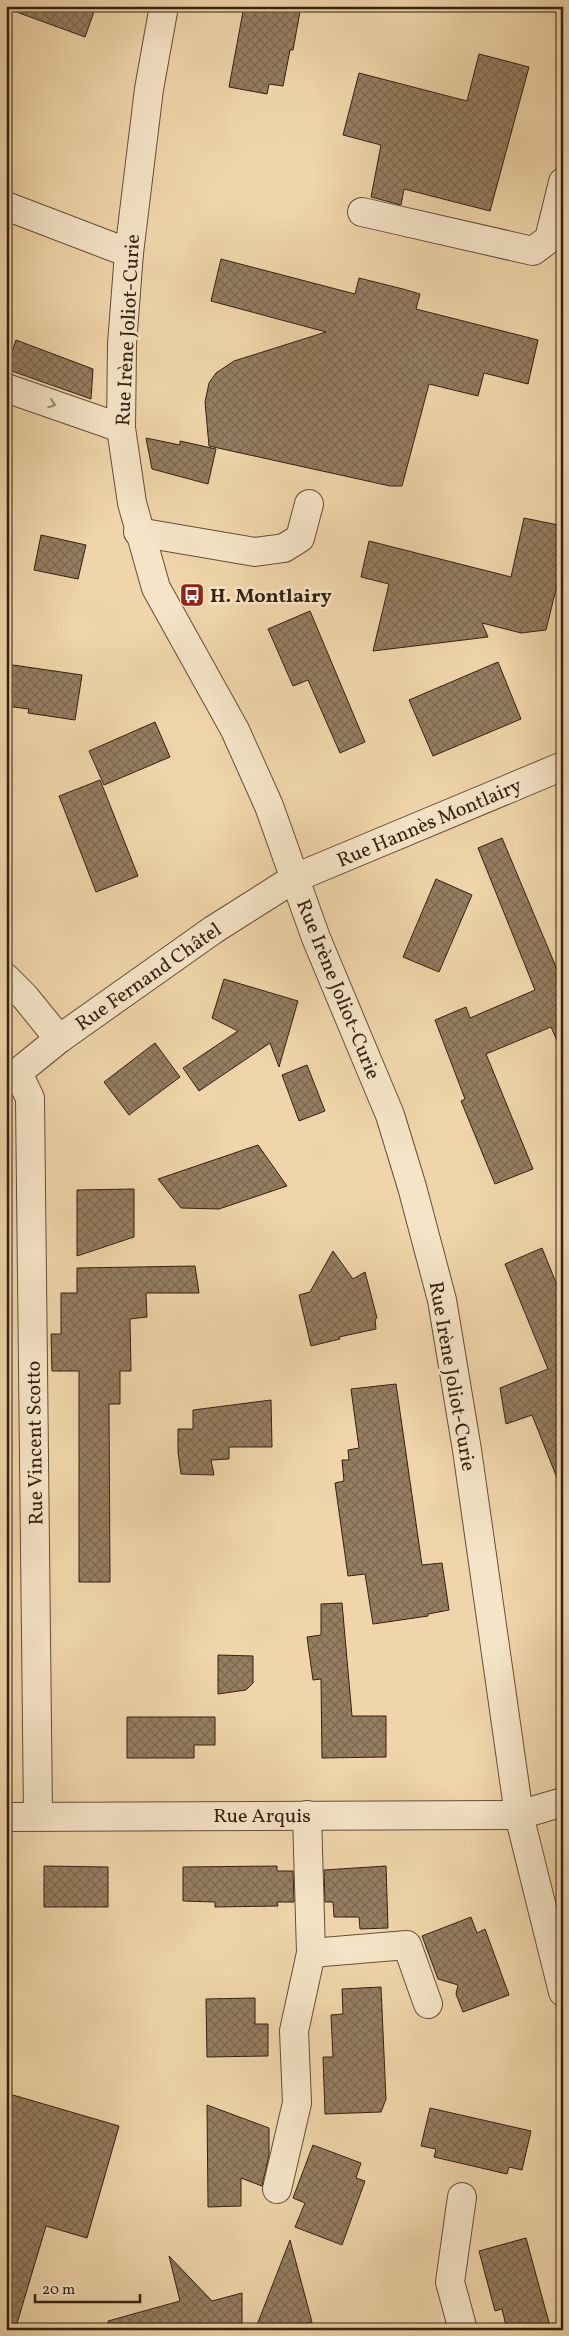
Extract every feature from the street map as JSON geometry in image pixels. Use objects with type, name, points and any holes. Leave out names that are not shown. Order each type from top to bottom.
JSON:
[{"type":"street","name":"Rue Irène Joliot-Curie","points":[[164,6],[149,89],[129,253],[122,344],[121,428],[128,483],[138,532],[156,588],[235,730],[270,806],[316,938],[390,1114],[412,1187],[442,1300],[467,1450],[519,1815],[563,1992]]},
{"type":"street","points":[[362,212],[533,251],[549,239],[563,182]]},
{"type":"street","points":[[6,206],[129,253]]},
{"type":"street","points":[[6,388],[121,428]]},
{"type":"street","points":[[138,532],[255,552],[284,548],[300,538],[309,504]]},
{"type":"street","name":"Rue Hannès Montlairy","points":[[295,878],[563,766]]},
{"type":"street","name":"Rue Fernand Châtel","points":[[12,1078],[59,1039],[212,930],[295,878]]},
{"type":"street","points":[[6,978],[25,997],[59,1039]]},
{"type":"street","name":"Rue Vincent Scotto","points":[[12,1078],[30,1098],[38,1816]]},
{"type":"street","name":"Rue Arquis","points":[[6,1816],[519,1815],[563,1802]]},
{"type":"street","points":[[277,2189],[297,2103],[294,2031],[311,1953],[307,1815]]},
{"type":"street","points":[[311,1953],[407,1945],[428,2004]]},
{"type":"street","points":[[462,2197],[450,2282],[463,2330]]},
{"type":"building","points":[[11,6],[96,6],[85,37],[11,10]]},
{"type":"building","points":[[244,6],[301,6],[293,50],[290,50],[283,86],[269,84],[267,94],[229,87]]},
{"type":"building","points":[[479,54],[529,67],[490,211],[404,189],[401,205],[371,197],[381,145],[343,135],[359,73],[467,101]]},
{"type":"building","points":[[221,259],[355,294],[359,278],[403,289],[420,294],[416,309],[538,340],[528,384],[484,373],[478,396],[429,384],[402,486],[390,486],[209,446],[205,402],[209,383],[216,373],[234,361],[326,332],[211,301]]},
{"type":"building","points":[[16,340],[93,369],[91,399],[6,369]]},
{"type":"building","points":[[146,438],[180,445],[180,441],[216,449],[208,484],[152,469]]},
{"type":"building","points":[[524,518],[563,526],[563,561],[546,630],[521,633],[482,623],[488,637],[373,651],[389,584],[361,577],[369,541],[511,577]]},
{"type":"building","points":[[41,535],[86,545],[78,579],[34,570]]},
{"type":"building","points":[[310,611],[365,742],[340,753],[308,680],[293,686],[268,629]]},
{"type":"building","points":[[498,662],[521,719],[433,756],[409,700]]},
{"type":"building","points":[[6,664],[82,675],[75,720],[28,713],[29,709],[6,706]]},
{"type":"building","points":[[155,722],[170,757],[104,785],[89,751]]},
{"type":"building","points":[[100,780],[138,876],[96,892],[59,796]]},
{"type":"building","points":[[502,838],[561,979],[563,979],[563,1054],[551,1027],[486,1054],[533,1169],[495,1184],[461,1101],[465,1099],[435,1020],[466,1007],[470,1018],[535,990],[478,848]]},
{"type":"building","points":[[436,879],[472,895],[439,972],[403,957]]},
{"type":"building","points":[[224,979],[298,1001],[279,1067],[270,1043],[199,1091],[183,1068],[238,1031],[212,1018]]},
{"type":"building","points":[[155,1043],[180,1077],[129,1115],[104,1082]]},
{"type":"building","points":[[307,1065],[325,1111],[299,1121],[282,1075]]},
{"type":"building","points":[[258,1145],[287,1186],[219,1209],[181,1208],[158,1179]]},
{"type":"building","points":[[134,1189],[134,1237],[77,1256],[77,1190]]},
{"type":"building","points":[[542,1248],[563,1300],[561,1488],[532,1415],[506,1424],[500,1388],[548,1369],[505,1264]]},
{"type":"building","points":[[333,1251],[353,1279],[365,1272],[377,1318],[375,1319],[376,1329],[339,1337],[340,1339],[311,1346],[299,1295],[310,1292]]},
{"type":"building","points":[[195,1266],[199,1293],[146,1293],[147,1317],[130,1319],[131,1371],[120,1371],[120,1404],[109,1404],[110,1582],[79,1582],[79,1371],[52,1371],[51,1334],[61,1334],[61,1293],[77,1293],[77,1268]]},
{"type":"building","points":[[396,1384],[422,1565],[442,1563],[449,1610],[428,1614],[428,1616],[373,1624],[365,1574],[348,1576],[335,1483],[344,1481],[342,1460],[349,1460],[348,1450],[359,1448],[351,1389]]},
{"type":"building","points":[[271,1400],[272,1447],[229,1447],[229,1459],[211,1460],[214,1475],[181,1474],[178,1452],[178,1429],[193,1429],[193,1410]]},
{"type":"building","points":[[342,1603],[352,1716],[386,1716],[386,1757],[322,1758],[321,1679],[313,1680],[307,1637],[321,1635],[321,1604]]},
{"type":"building","points":[[218,1655],[253,1656],[253,1683],[246,1690],[218,1694]]},
{"type":"building","points":[[127,1717],[215,1717],[215,1745],[194,1745],[194,1758],[127,1758]]},
{"type":"building","points":[[44,1866],[108,1867],[108,1907],[44,1907]]},
{"type":"building","points":[[277,1866],[277,1871],[293,1871],[294,1902],[277,1902],[278,1906],[215,1907],[215,1902],[183,1901],[183,1867]]},
{"type":"building","points":[[386,1866],[388,1928],[360,1929],[359,1917],[334,1917],[333,1902],[325,1902],[324,1870]]},
{"type":"building","points":[[471,1917],[477,1933],[485,1929],[509,1995],[463,2012],[456,1994],[458,1985],[438,1979],[422,1936]]},
{"type":"building","points":[[381,1987],[386,2099],[381,2112],[325,2114],[323,2057],[333,2057],[331,2015],[343,2014],[342,1989]]},
{"type":"building","points":[[255,1998],[255,2024],[268,2024],[268,2056],[207,2057],[206,1999]]},
{"type":"building","points":[[6,2093],[119,2126],[87,2238],[46,2226],[15,2330],[6,2330]]},
{"type":"building","points":[[207,2105],[269,2128],[269,2155],[262,2186],[241,2178],[241,2206],[208,2207]]},
{"type":"building","points":[[430,2108],[531,2131],[522,2170],[509,2167],[507,2174],[434,2157],[436,2149],[421,2146]]},
{"type":"building","points":[[313,2145],[361,2163],[356,2178],[365,2181],[342,2245],[295,2227],[305,2203],[293,2198]]},
{"type":"building","points":[[526,2238],[551,2330],[507,2330],[502,2309],[495,2311],[479,2251]]},
{"type":"building","points":[[290,2240],[312,2322],[286,2330],[255,2330]]},
{"type":"building","points":[[169,2256],[212,2301],[242,2293],[242,2330],[109,2330],[108,2321],[180,2301]]},
{"type":"place","name":"H. Montlairy","points":[[192,595]]}]
